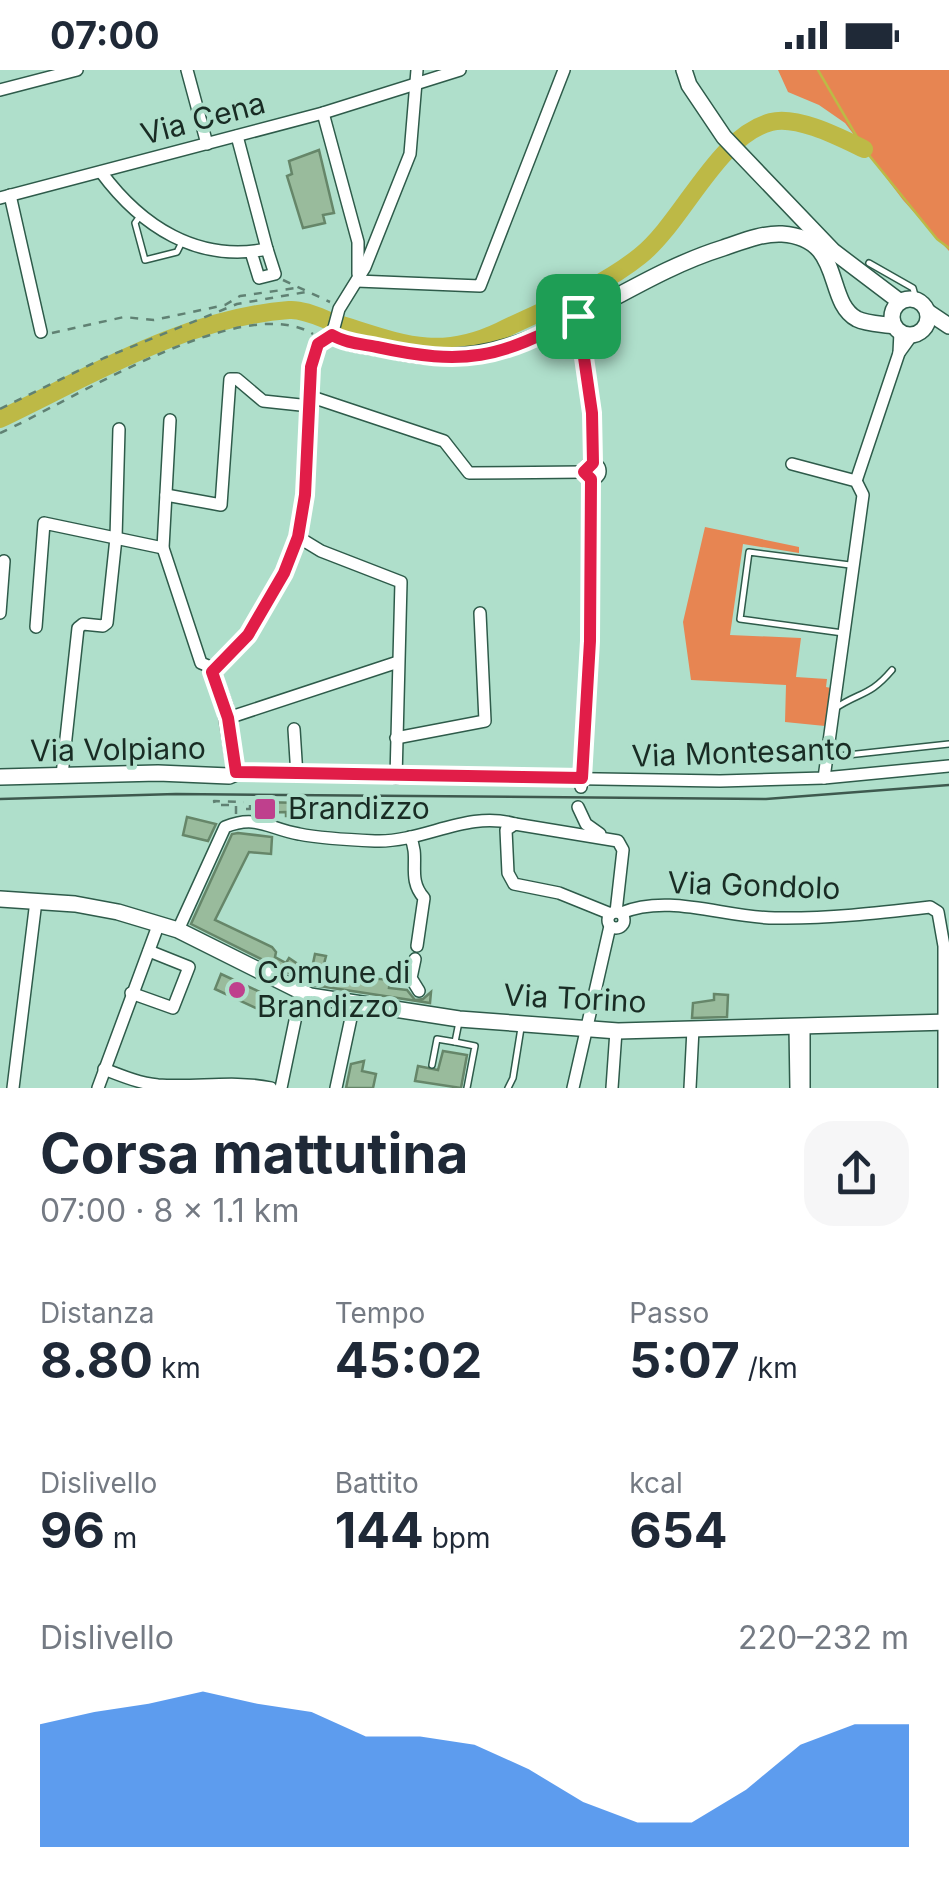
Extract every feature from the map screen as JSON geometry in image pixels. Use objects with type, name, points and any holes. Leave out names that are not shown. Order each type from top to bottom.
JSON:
[{"type":"street","points":[[0,90],[78,70]]},
{"type":"street","points":[[187,70],[207,144]]},
{"type":"street","name":"Via Cena","points":[[5,196],[323,113],[416,76],[460,70]]},
{"type":"street","points":[[357,281],[480,286],[564,70]]},
{"type":"street","points":[[684,70],[724,137],[834,251],[908,318]]},
{"type":"street","points":[[170,420],[163,548],[202,664],[213,668],[226,661],[248,635],[284,573],[298,537],[305,495],[311,367],[318,344],[330,335],[380,232],[410,154],[416,76]]},
{"type":"street","points":[[323,113],[351,215],[359,257],[357,281]]},
{"type":"street","points":[[237,136],[275,274],[259,278],[250,252]]},
{"type":"street","points":[[100,172],[140,216],[182,242],[250,252],[267,248]]},
{"type":"street","points":[[5,196],[41,332]]},
{"type":"street","points":[[351,215],[361,230],[380,232]]},
{"type":"street","points":[[330,335],[419,358],[467,358],[502,351],[684,260],[774,234],[804,239],[815,247],[833,271],[848,310],[857,318],[875,322],[908,318],[949,327]]},
{"type":"street","points":[[578,316],[592,413],[590,641],[582,782]]},
{"type":"street","points":[[856,482],[908,318]]},
{"type":"street","points":[[166,494],[221,506],[230,378],[238,379],[262,401],[309,401],[444,441],[469,472],[589,471]]},
{"type":"street","points":[[62,775],[78,628],[82,624],[104,626],[108,622],[116,538],[119,429]]},
{"type":"street","points":[[792,464],[856,482],[863,495],[824,778]]},
{"type":"street","points":[[36,628],[44,523],[163,548]]},
{"type":"street","points":[[298,537],[321,552],[400,582],[396,778]]},
{"type":"street","points":[[0,613],[4,561]]},
{"type":"street","points":[[396,738],[485,721],[480,613]]},
{"type":"street","points":[[228,718],[398,662]]},
{"type":"street","points":[[213,668],[228,718],[236,772]]},
{"type":"street","points":[[294,729],[297,776]]},
{"type":"street","name":"Via Montesanto","points":[[236,772],[720,782],[824,778],[949,766]]},
{"type":"street","name":"Via Volpiano","points":[[0,778],[158,772],[229,776],[236,772]]},
{"type":"street","points":[[545,827],[570,822],[578,807],[586,824],[608,838]]},
{"type":"street","points":[[178,930],[224,827],[236,822],[269,822],[308,836],[382,841],[450,824],[506,825],[545,827],[608,838],[618,841],[623,850],[616,922],[559,893],[514,884],[508,873],[506,825]]},
{"type":"street","points":[[410,837],[414,843],[412,881],[424,898],[412,978],[419,991]]},
{"type":"street","name":"Via Torino","points":[[0,899],[75,904],[159,924],[300,992],[459,1019],[616,1031],[946,1022]]},
{"type":"street","points":[[14,1088],[36,901]]},
{"type":"street","name":"Via Gondolo","points":[[573,1088],[584,1030],[616,922],[636,909],[687,905],[731,915],[790,918],[930,908],[938,912],[944,946],[946,1022]]},
{"type":"street","points":[[98,1088],[159,924]]},
{"type":"street","points":[[132,993],[173,1008],[189,967],[148,951]]},
{"type":"street","points":[[281,1088],[300,992]]},
{"type":"street","points":[[336,1088],[354,1004]]},
{"type":"street","points":[[944,1088],[946,1022]]},
{"type":"street","points":[[796,1088],[800,1026]]},
{"type":"street","points":[[800,1026],[804,1088]]},
{"type":"street","points":[[690,1088],[693,1029]]},
{"type":"street","points":[[612,1088],[616,1031]]},
{"type":"street","points":[[104,1070],[140,1083],[163,1086],[242,1083],[271,1088]]},
{"type":"lane","points":[[140,216],[136,223],[145,260],[177,252],[182,242]]},
{"type":"lane","points":[[869,263],[913,288],[908,318]]},
{"type":"lane","points":[[843,633],[740,619],[748,552],[853,566]]},
{"type":"lane","points":[[832,710],[848,699],[874,692],[892,670]]},
{"type":"lane","points":[[826,758],[949,744]]},
{"type":"lane","points":[[455,1042],[459,1019]]},
{"type":"lane","points":[[508,1088],[521,1025]]},
{"type":"lane","points":[[432,1065],[437,1039],[475,1046],[467,1088]]},
{"type":"path","points":[[275,274],[340,308]]},
{"type":"path","points":[[41,332],[56,334],[124,317],[154,320],[225,306],[240,296],[296,288]]},
{"type":"path","points":[[0,409],[119,351],[237,304],[306,292]]},
{"type":"path","points":[[0,433],[212,332],[252,324],[330,335]]},
{"type":"path","points":[[236,816],[236,805],[215,805],[214,801],[245,807],[250,808],[252,801],[255,816]]},
{"type":"shaded area","points":[[778,70],[949,70],[949,251],[903,200],[845,123],[819,105],[788,92]]},
{"type":"shaded area","points":[[705,527],[799,547],[799,553],[743,544],[730,635],[801,638],[796,677],[827,679],[826,687],[831,688],[825,726],[785,722],[786,685],[691,680],[683,622]]},
{"type":"building","points":[[319,150],[334,213],[323,215],[325,223],[303,228],[287,176],[292,174],[289,161]]},
{"type":"building","points":[[256,802],[305,803],[305,812],[294,812],[294,816],[286,816],[286,812],[256,813]]},
{"type":"building","points":[[187,817],[216,824],[208,841],[183,835]]},
{"type":"building","points":[[232,834],[272,837],[271,854],[249,852],[215,920],[272,947],[275,957],[286,963],[289,958],[311,973],[315,954],[326,956],[323,968],[340,971],[338,978],[369,984],[370,978],[390,980],[389,988],[407,990],[415,1000],[431,992],[430,1003],[313,985],[191,924]]},
{"type":"building","name":"Comune di Brandizzo","points":[[221,974],[260,992],[262,1005],[258,1009],[215,989]]},
{"type":"building","points":[[714,994],[728,995],[727,1017],[692,1018],[693,1003],[714,1000]]},
{"type":"building","points":[[443,1051],[467,1055],[461,1088],[415,1081],[418,1066],[438,1070]]},
{"type":"building","points":[[364,1061],[362,1071],[376,1074],[373,1088],[346,1088],[351,1064]]},
{"type":"waterway","points":[[818,70],[864,149],[937,239],[949,248]]},
{"type":"waterway","points":[[0,419],[176,336],[250,315],[300,311],[416,345],[435,347],[477,340],[590,288],[640,256],[671,223],[717,162],[752,130],[771,122],[793,122],[864,149]]},
{"type":"railway","points":[[0,799],[176,794],[766,799],[949,785]]},
{"type":"place","name":"Brandizzo","points":[[265,809]]},
{"type":"place","name":"Comune di Brandizzo","points":[[237,990]]},
{"type":"route","points":[[578,316],[592,413],[593,463],[584,472],[591,479],[591,604],[588,730],[582,778],[396,778],[236,772],[226,707],[212,672],[248,635],[284,573],[298,537],[304,510],[311,367],[318,344],[332,335],[419,358],[467,358],[502,351],[578,316]]}]
